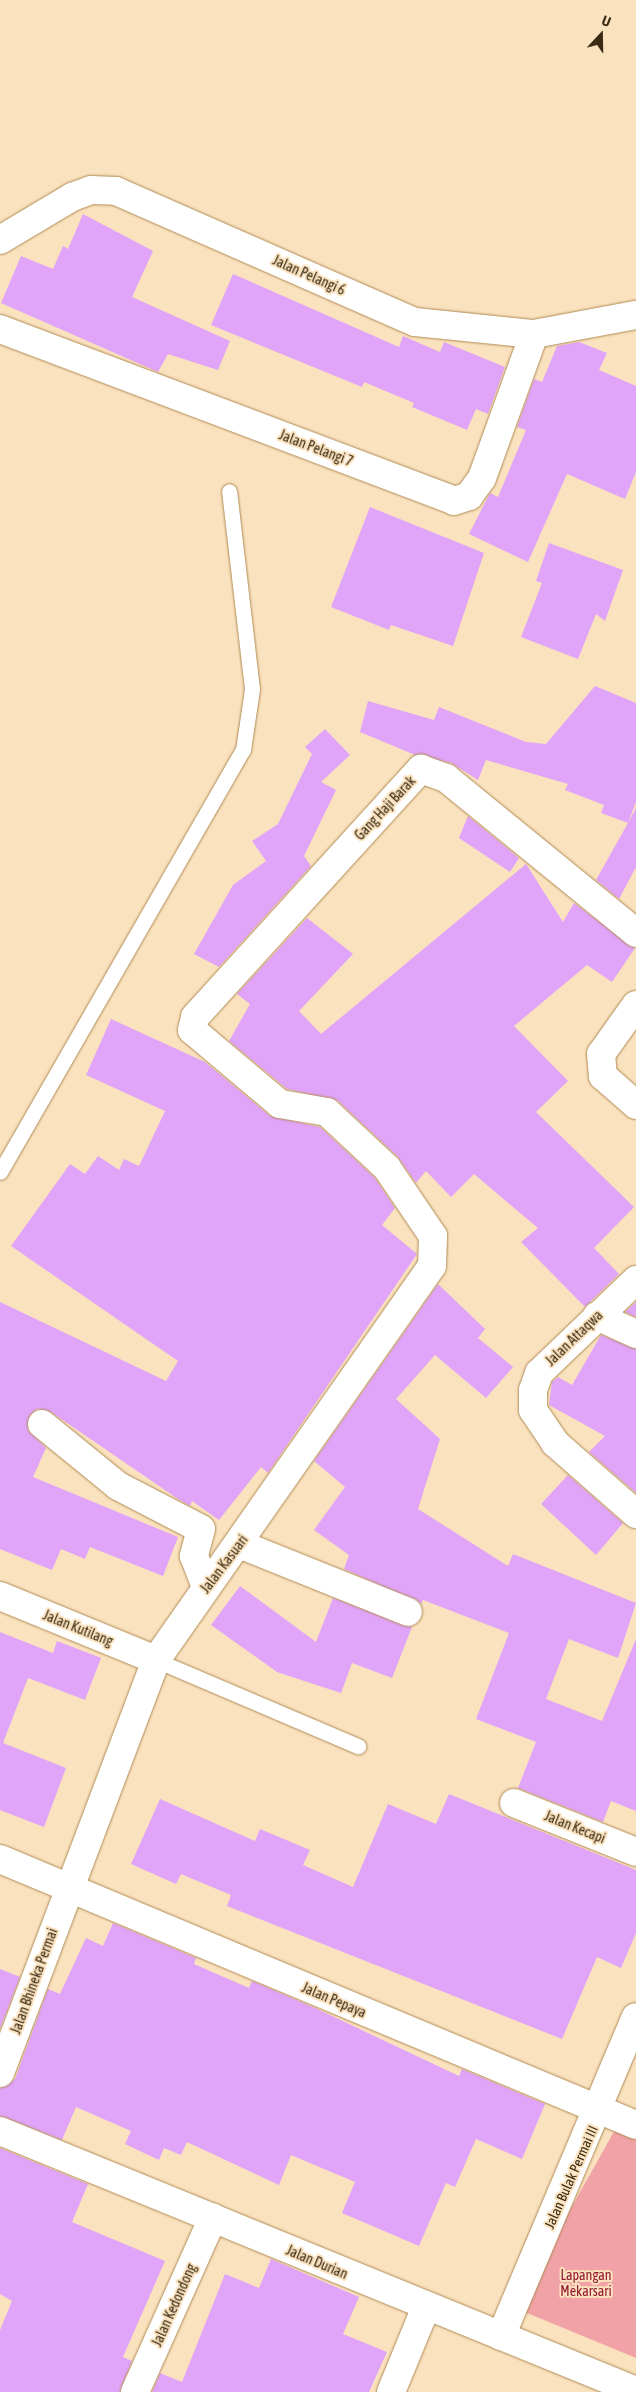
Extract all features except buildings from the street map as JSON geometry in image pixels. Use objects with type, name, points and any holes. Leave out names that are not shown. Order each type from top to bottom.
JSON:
[{"type":"street","name":"Jalan Pelangi 6","points":[[0,240],[72,197],[91,190],[116,191],[415,322],[534,334],[636,315]]},
{"type":"street","name":"Jalan Pelangi 7","points":[[0,329],[454,501],[469,496],[482,478],[534,334]]},
{"type":"street","name":"Gang Haji Barak","points":[[432,1266],[433,1236],[387,1168],[333,1117],[280,1104],[192,1030],[195,1017],[421,769],[446,778],[636,933]]},
{"type":"street","points":[[636,1005],[602,1054],[602,1076],[636,1105]]},
{"type":"street","name":"Jalan Kasuari","points":[[68,1889],[156,1660],[432,1266]]},
{"type":"street","name":"Jalan Attaqwa","points":[[636,1280],[538,1373],[533,1410],[555,1443],[636,1514]]},
{"type":"street","points":[[596,1316],[636,1334]]},
{"type":"street","points":[[42,1424],[118,1486],[201,1530],[194,1556],[206,1588]]},
{"type":"street","points":[[239,1544],[408,1612]]},
{"type":"street","name":"Jalan Kutilang","points":[[0,1596],[156,1660]]},
{"type":"street","name":"Jalan Kecapi","points":[[514,1803],[636,1852]]},
{"type":"street","name":"Jalan Pepaya","points":[[0,1859],[636,2126]]},
{"type":"street","name":"Jalan Bhineka Permai","points":[[0,2074],[68,1889]]},
{"type":"street","name":"Jalan Bulak Permai III","points":[[501,2336],[600,2111],[636,2017]]},
{"type":"street","name":"Jalan Durian","points":[[0,2131],[426,2308],[501,2336],[631,2390]]},
{"type":"street","name":"Jalan Kedondong","points":[[135,2392],[213,2218]]},
{"type":"street","points":[[391,2392],[426,2308]]},
{"type":"lane","points":[[0,1172],[243,750],[252,689],[229,491]]},
{"type":"lane","points":[[156,1660],[358,1746]]},
{"type":"green space","name":"Lapangan Mekarsari","points":[[616,2128],[636,2136],[636,2358],[515,2308]]}]
